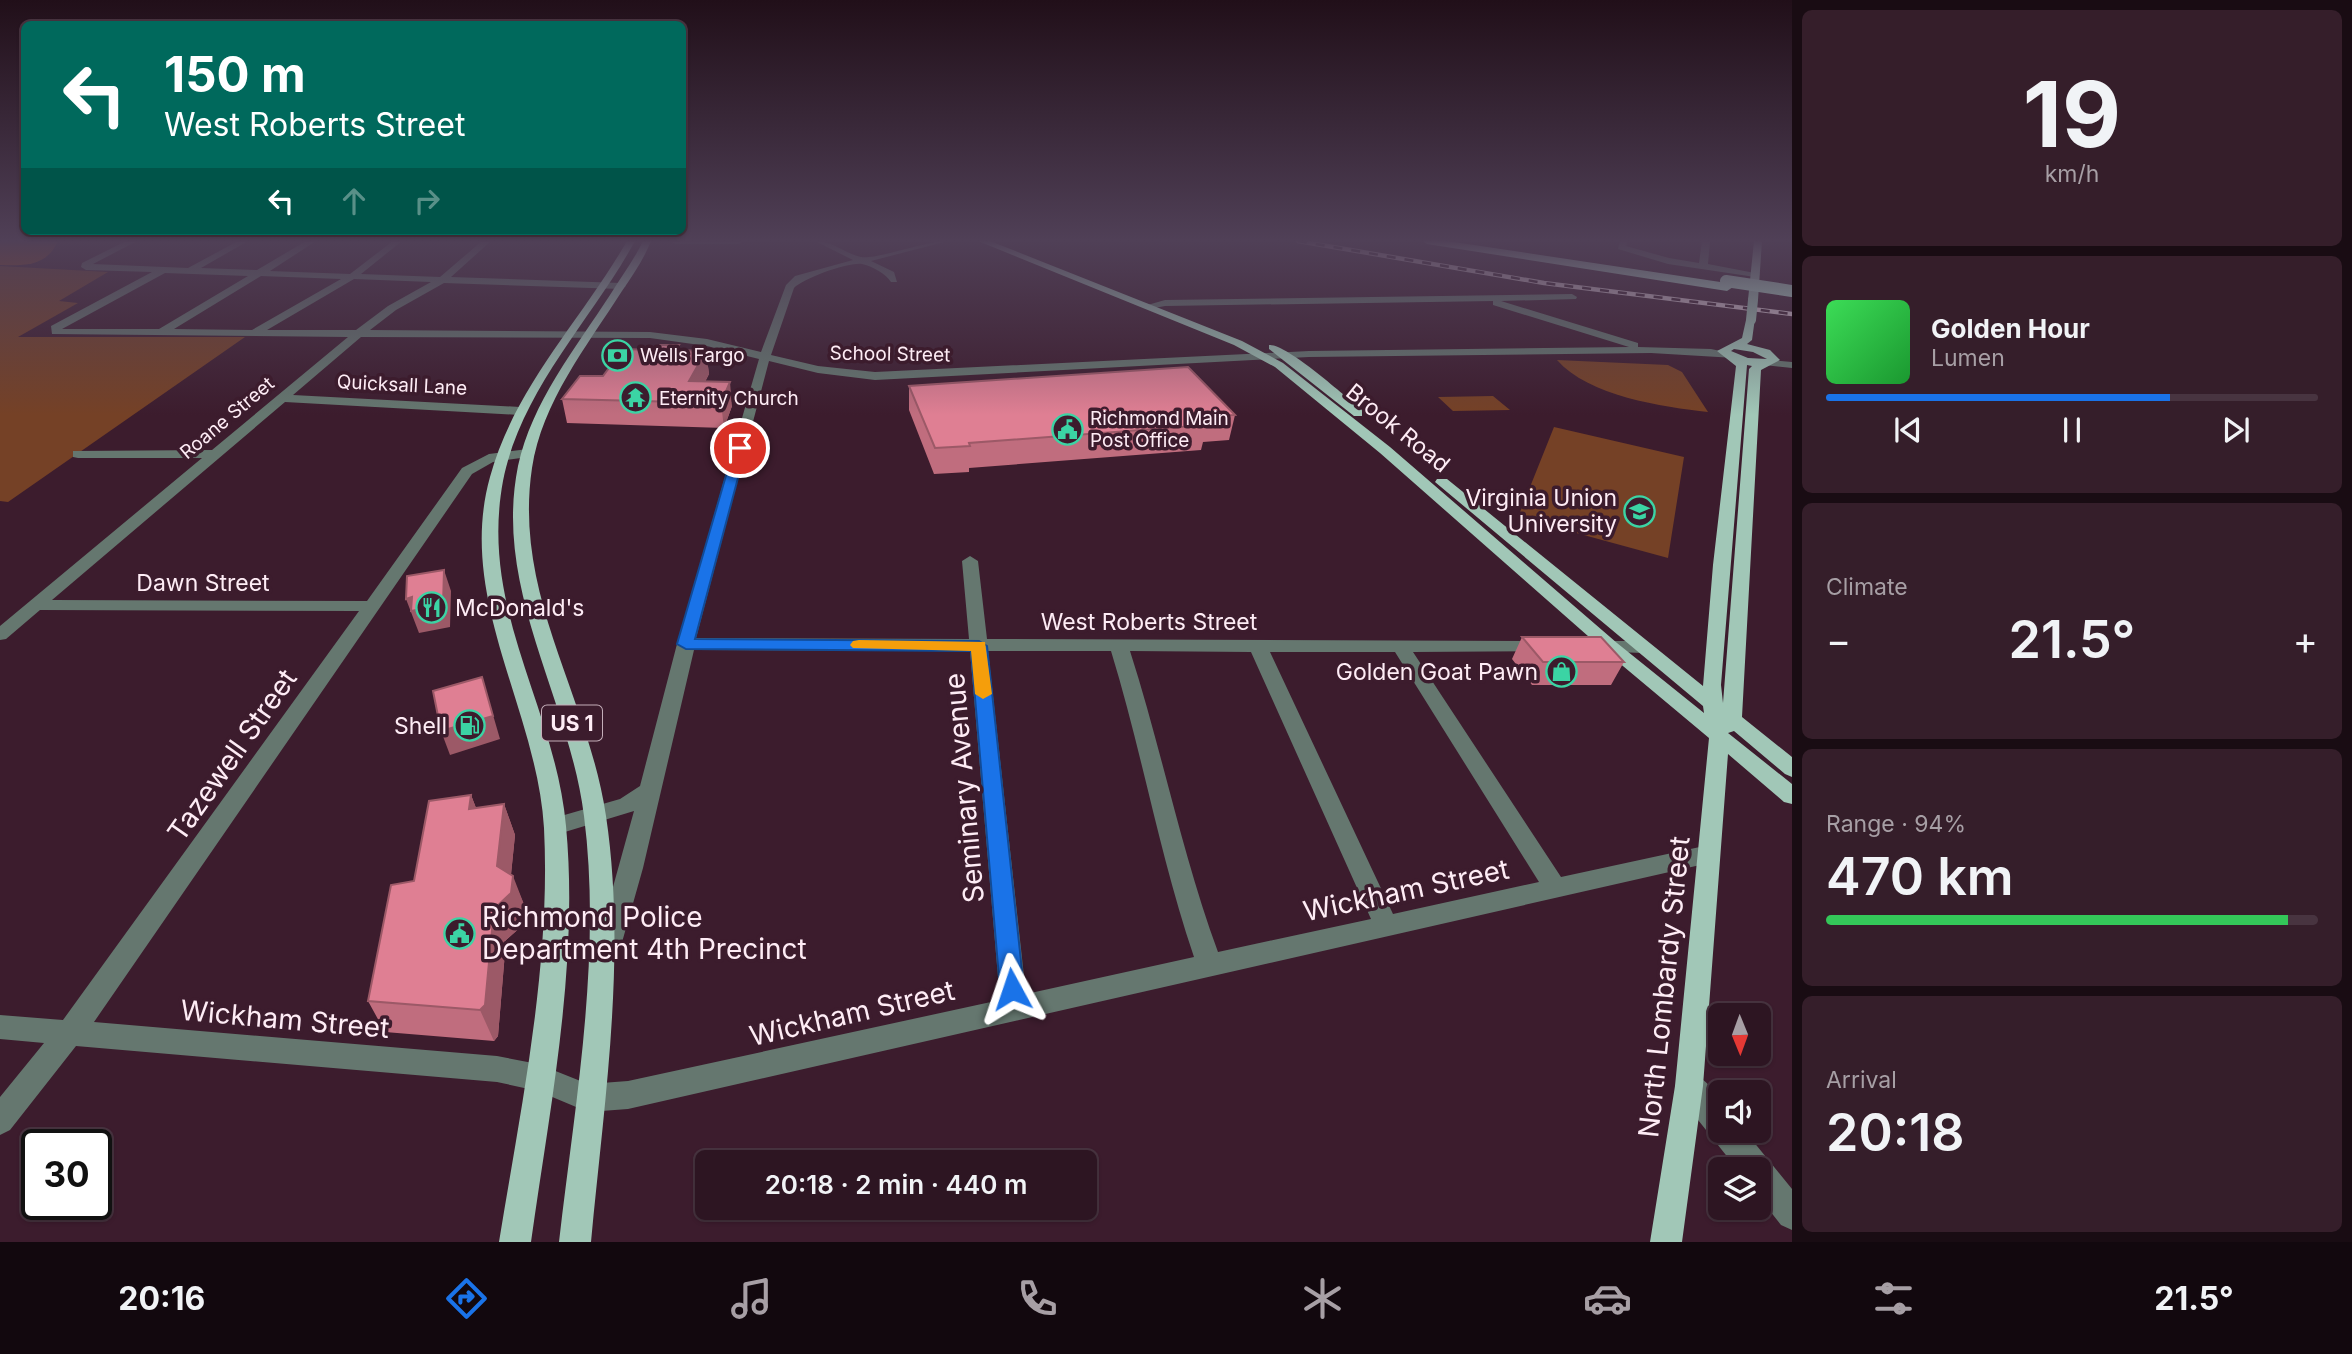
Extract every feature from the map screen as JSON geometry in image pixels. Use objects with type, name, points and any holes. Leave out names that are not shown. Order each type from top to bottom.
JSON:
[{"type":"main road","name":"US 1","points":[[515,1242],[556,925],[555,826],[546,767],[506,644],[492,579],[491,506],[502,456],[520,411],[568,334],[600,299]]},
{"type":"main road","name":"US 1","points":[[575,1242],[599,982],[602,892],[595,815],[577,736],[535,622],[523,572],[519,516],[528,453],[546,406],[591,334],[606,299]]},
{"type":"main road","name":"Brook Road","points":[[1131,299],[1267,357],[1448,503],[1611,647],[1726,729],[1792,796]]},
{"type":"main road","name":"Brook Road","points":[[1154,299],[1287,355],[1712,704]]},
{"type":"main road","points":[[1732,352],[1748,340],[1753,299]]},
{"type":"main road","points":[[1748,340],[1766,358]]},
{"type":"main road","points":[[1732,352],[1766,358]]},
{"type":"main road","name":"North Lombardy Street","points":[[1726,729],[1712,704],[1721,565],[1742,366],[1732,352]]},
{"type":"main road","name":"North Lombardy Street","points":[[1666,1242],[1689,1086],[1709,854],[1726,729],[1755,369],[1766,358]]},
{"type":"main road","name":"Brook Road","points":[[1726,729],[1759,739],[1792,769]]},
{"type":"street","name":"School Street","points":[[109,299],[55,328],[56,332],[591,334],[691,338],[816,370],[875,376],[1287,355],[1651,349]]},
{"type":"street","points":[[160,333],[215,299]]},
{"type":"street","points":[[253,334],[311,299]]},
{"type":"street","name":"Roane Street","points":[[0,635],[358,334],[408,299]]},
{"type":"street","points":[[599,982],[631,868],[686,644],[765,356],[786,299]]},
{"type":"street","points":[[1149,306],[1165,303],[1420,299]]},
{"type":"street","points":[[1483,299],[1651,349],[1732,352]]},
{"type":"street","points":[[1766,358],[1792,363]]},
{"type":"street","name":"Quicksall Lane","points":[[281,398],[520,411]]},
{"type":"street","name":"Tazewell Street","points":[[0,1121],[70,1032],[470,468],[481,461],[528,453]]},
{"type":"street","points":[[78,454],[214,454]]},
{"type":"street","name":"Seminary Avenue","points":[[970,561],[1013,1010]]},
{"type":"street","name":"Dawn Street","points":[[35,605],[370,606]]},
{"type":"street","name":"West Roberts Street","points":[[686,644],[1555,647]]},
{"type":"street","points":[[1119,646],[1138,707],[1190,909],[1210,966]]},
{"type":"street","points":[[1258,646],[1386,926]]},
{"type":"street","points":[[1400,646],[1556,889]]},
{"type":"street","points":[[1582,647],[1643,647]]},
{"type":"street","points":[[555,826],[627,805],[648,792]]},
{"type":"street","name":"Wickham Street","points":[[0,1027],[497,1069],[538,1078],[588,1098],[628,1095],[1709,854]]},
{"type":"street","points":[[1689,1086],[1708,1110]]},
{"type":"street","points":[[1735,1143],[1746,1157]]},
{"type":"street","points":[[1771,1188],[1792,1214]]},
{"type":"shaded area","points":[[0,299],[62,299],[59,301],[78,303],[18,337],[245,337],[8,502],[0,501]]},
{"type":"shaded area","points":[[1557,360],[1668,365],[1682,372],[1708,412],[1627,398],[1587,383]]},
{"type":"shaded area","points":[[1493,396],[1510,410],[1453,411],[1438,397]]},
{"type":"shaded area","points":[[1554,427],[1684,457],[1668,558],[1518,517]]},
{"type":"building","points":[[660,345],[679,345],[676,350],[706,351],[689,381],[730,382],[721,403],[562,399],[580,376],[603,376],[623,349],[657,350]]},
{"type":"building","points":[[1188,367],[1235,415],[1200,417],[1207,425],[969,443],[970,446],[935,448],[909,386]]},
{"type":"building","points":[[444,570],[443,605],[411,611],[412,597],[406,599],[407,576]]},
{"type":"building","points":[[1522,637],[1601,637],[1624,662],[1543,662]]},
{"type":"building","points":[[482,677],[493,716],[441,731],[433,691]]},
{"type":"building","name":"Richmond Police Department 4th Precinct","points":[[471,795],[469,809],[504,804],[497,866],[513,876],[511,893],[494,909],[485,1005],[480,1010],[368,1001],[391,885],[414,881],[429,801]]},
{"type":"railway","points":[[1672,299],[1792,314]]},
{"type":"slow traffic","points":[[859,645],[979,646],[983,694]]},
{"type":"place","name":"Wells Fargo","points":[[617,355]]},
{"type":"place","name":"Eternity Church","points":[[636,398]]},
{"type":"place","name":"Richmond Main Post Office","points":[[1067,429]]},
{"type":"place","name":"Virginia Union University","points":[[1640,511]]},
{"type":"place","name":"McDonald's","points":[[432,608]]},
{"type":"place","name":"Golden Goat Pawn","points":[[1561,672]]},
{"type":"place","name":"Shell","points":[[470,726]]},
{"type":"place","name":"Richmond Police Department 4th Precinct","points":[[459,933]]},
{"type":"route","points":[[740,448],[686,644],[979,646],[1012,989]]}]
